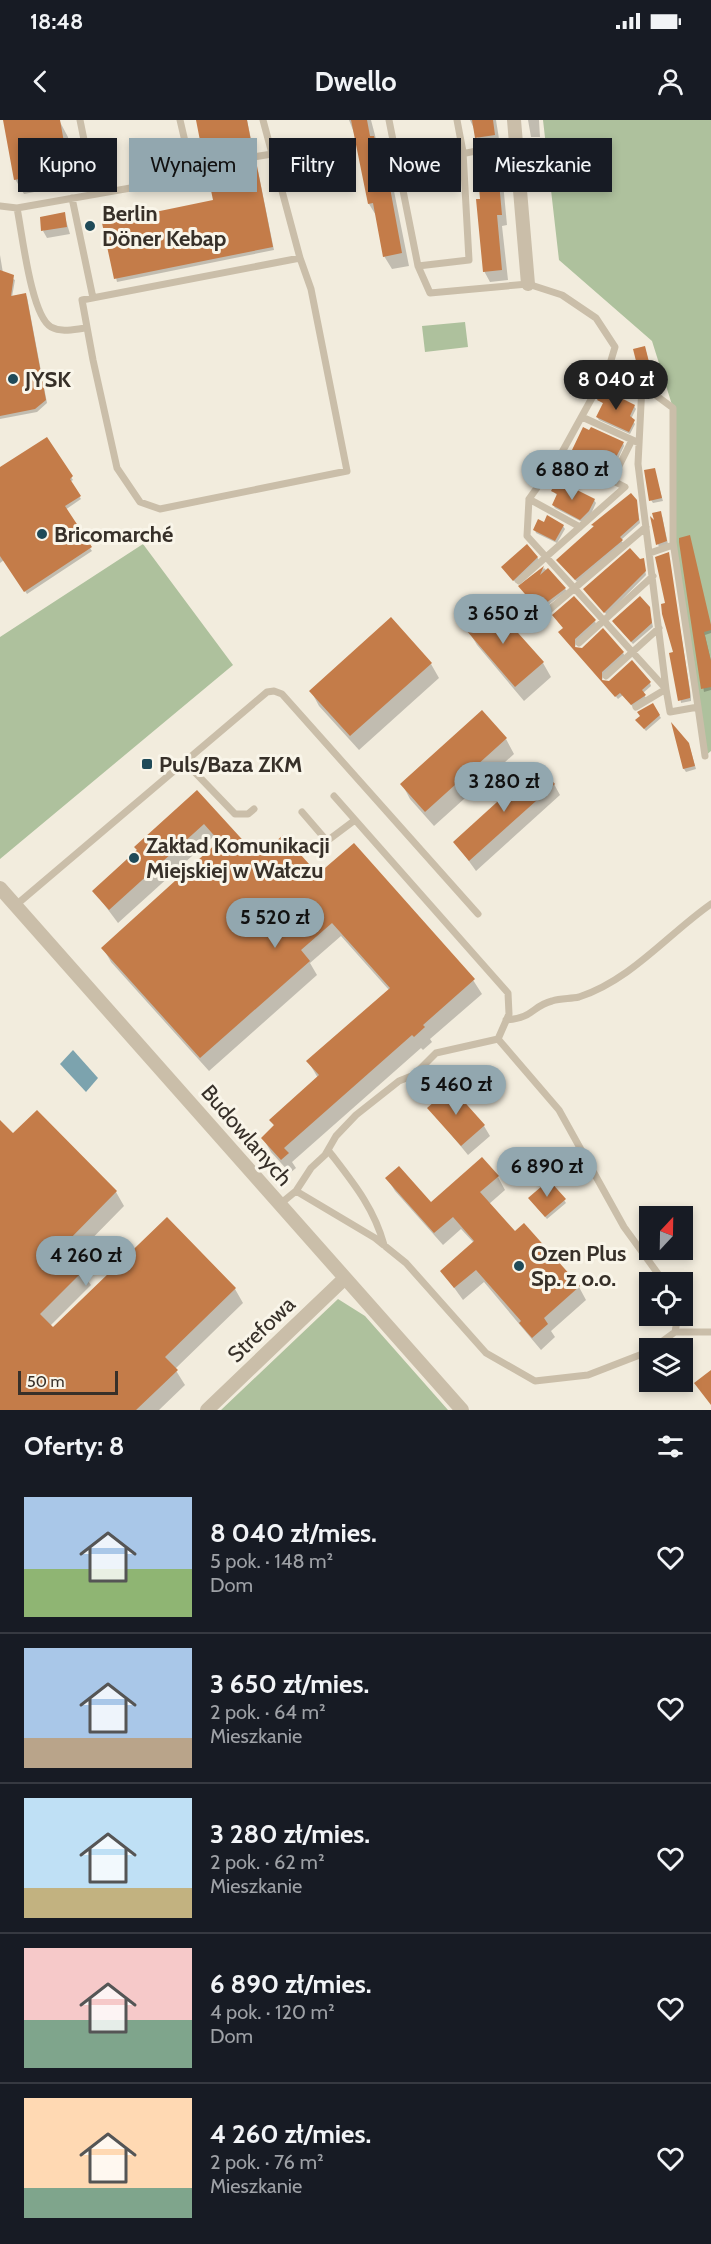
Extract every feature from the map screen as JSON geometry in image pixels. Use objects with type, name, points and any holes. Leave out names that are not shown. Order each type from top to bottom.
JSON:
[{"type":"street","points":[[514,120],[516,138]]},
{"type":"street","points":[[520,192],[528,284]]},
{"type":"street","name":"Budowlanych","points":[[0,888],[462,1410]]},
{"type":"street","name":"Strefowa","points":[[207,1410],[345,1278]]},
{"type":"lane","points":[[80,120],[95,194]]},
{"type":"lane","points":[[180,120],[184,138]]},
{"type":"lane","points":[[262,120],[269,144]]},
{"type":"lane","points":[[389,120],[392,138]]},
{"type":"lane","points":[[418,266],[469,260],[463,152],[457,120]]},
{"type":"lane","points":[[463,152],[473,150]]},
{"type":"lane","points":[[0,206],[17,208],[129,188]]},
{"type":"lane","points":[[282,192],[300,258],[312,289],[347,471],[160,509],[140,502],[117,468],[82,300],[300,258]]},
{"type":"lane","points":[[402,192],[418,266],[430,293],[528,284],[562,295],[596,318],[615,346],[609,367],[582,417],[561,454],[529,499],[527,536],[666,689]]},
{"type":"lane","points":[[72,198],[93,298]]},
{"type":"lane","points":[[17,208],[38,311],[48,326],[62,331],[87,328]]},
{"type":"lane","points":[[609,367],[642,385],[673,408],[673,545],[705,756]]},
{"type":"lane","points":[[642,385],[636,441],[670,712],[698,707]]},
{"type":"lane","points":[[582,417],[636,441]]},
{"type":"lane","points":[[612,480],[636,441]]},
{"type":"lane","points":[[561,454],[625,487]]},
{"type":"lane","points":[[519,581],[625,487],[640,480]]},
{"type":"lane","points":[[529,499],[580,527]]},
{"type":"lane","points":[[549,610],[646,527]]},
{"type":"lane","points":[[650,552],[673,545]]},
{"type":"lane","points":[[579,643],[653,576]]},
{"type":"lane","points":[[606,676],[659,628]]},
{"type":"lane","points":[[636,707],[666,689]]},
{"type":"lane","points":[[16,905],[267,692],[274,691],[282,694],[478,914]]},
{"type":"lane","points":[[185,762],[235,814],[248,814],[254,809]]},
{"type":"lane","points":[[334,796],[508,993],[509,1014],[498,1040]]},
{"type":"lane","points":[[302,812],[327,841],[355,820]]},
{"type":"lane","points":[[506,1020],[524,1019],[549,1001],[578,997],[603,986],[644,959],[678,926],[711,903]]},
{"type":"lane","points":[[280,1204],[296,1191],[336,1136],[356,1115],[399,1081],[414,1075],[436,1053],[498,1040]]},
{"type":"lane","points":[[498,1040],[559,1110],[624,1227],[657,1272]]},
{"type":"lane","points":[[328,1150],[360,1191],[377,1220],[384,1245]]},
{"type":"lane","points":[[296,1191],[384,1245],[406,1263],[486,1353],[536,1381],[588,1375],[639,1355]]},
{"type":"lane","points":[[675,1332],[676,1326]]},
{"type":"lane","points":[[667,1338],[675,1332],[711,1332]]},
{"type":"green space","points":[[543,120],[711,120],[711,751],[705,756],[673,545],[673,408],[652,341],[559,260],[551,192],[612,192],[612,138],[545,138]]},
{"type":"green space","points":[[465,322],[468,347],[425,352],[422,326]]},
{"type":"green space","points":[[143,544],[233,665],[0,859],[0,637]]},
{"type":"green space","points":[[338,1299],[365,1316],[448,1410],[221,1410]]},
{"type":"water","points":[[73,1050],[98,1078],[86,1092],[60,1064]]},
{"type":"building","points":[[3,120],[60,120],[63,138],[18,138],[18,179],[14,180]]},
{"type":"building","points":[[196,120],[247,120],[250,138],[200,138]]},
{"type":"building","points":[[351,120],[367,120],[370,136],[374,138],[368,138],[368,192],[391,192],[402,253],[383,257],[373,203],[368,204]]},
{"type":"building","points":[[472,120],[493,120],[495,135],[475,138]]},
{"type":"building","points":[[257,166],[273,247],[114,279],[102,223],[213,200],[211,192],[257,192]]},
{"type":"building","points":[[479,192],[500,192],[502,215],[497,215],[502,270],[483,272],[476,199],[480,199]]},
{"type":"building","points":[[65,212],[67,227],[41,231],[40,217]]},
{"type":"building","points":[[0,270],[14,275],[11,296],[26,293],[46,400],[35,409],[0,416]]},
{"type":"building","points":[[645,346],[651,370],[639,373],[633,349]]},
{"type":"building","points":[[603,389],[635,405],[630,416],[635,420],[629,432],[596,417],[603,403],[597,400]]},
{"type":"building","points":[[583,427],[589,430],[591,427],[624,442],[616,457],[611,455],[605,466],[572,450]]},
{"type":"building","name":"Bricomarché","points":[[47,437],[73,476],[70,479],[81,496],[65,506],[92,547],[24,592],[0,556],[0,467]]},
{"type":"building","points":[[655,468],[662,498],[649,501],[644,470]]},
{"type":"building","points":[[557,480],[595,499],[589,511],[580,520],[552,505],[557,494],[551,491]]},
{"type":"building","points":[[631,493],[637,500],[639,520],[620,537],[623,540],[575,580],[556,560],[594,526],[591,525]]},
{"type":"building","points":[[661,511],[667,541],[656,545],[650,516],[654,520],[652,513]]},
{"type":"building","points":[[547,515],[564,525],[555,541],[533,530],[538,519],[544,522]]},
{"type":"building","points":[[690,535],[711,625],[711,630],[704,632],[711,661],[711,687],[701,689],[679,542],[679,538]]},
{"type":"building","points":[[527,544],[538,557],[513,581],[501,567]]},
{"type":"building","points":[[630,548],[640,559],[644,558],[646,571],[604,613],[583,589]]},
{"type":"building","points":[[669,552],[690,692],[690,698],[678,701],[669,653],[673,652],[662,614],[661,604],[665,603],[655,557]]},
{"type":"building","points":[[544,566],[540,575],[548,568],[566,588],[538,609],[518,586]]},
{"type":"building","points":[[574,596],[596,620],[575,639],[575,647],[582,648],[603,628],[624,652],[602,672],[602,680],[609,681],[632,660],[651,682],[642,690],[646,695],[631,705],[620,693],[615,697],[558,632],[563,628],[552,615]]},
{"type":"building","points":[[640,596],[650,607],[652,623],[631,642],[612,621]]},
{"type":"building","points":[[494,606],[544,662],[515,687],[466,630],[469,627],[463,619],[477,607],[484,615]]},
{"type":"building","points":[[391,617],[432,663],[350,736],[309,691]]},
{"type":"building","points":[[653,703],[660,715],[644,729],[635,720],[640,716],[637,712]]},
{"type":"building","points":[[482,710],[507,738],[425,812],[400,784]]},
{"type":"building","points":[[671,722],[689,743],[695,766],[683,769]]},
{"type":"building","points":[[538,765],[555,784],[469,861],[453,842]]},
{"type":"building","points":[[197,790],[250,848],[256,843],[264,852],[283,835],[318,874],[354,843],[475,979],[423,1025],[425,1027],[414,1037],[412,1035],[284,1148],[289,1153],[281,1160],[261,1138],[274,1125],[269,1120],[319,1075],[306,1061],[390,988],[332,923],[301,950],[310,961],[200,1058],[101,948],[219,841],[204,824],[109,910],[92,891],[137,850],[134,847]]},
{"type":"building","points":[[451,1087],[485,1125],[461,1146],[427,1108]]},
{"type":"building","points":[[37,1110],[117,1191],[62,1247],[84,1270],[40,1314],[53,1327],[167,1217],[236,1288],[165,1357],[178,1370],[136,1410],[0,1410],[0,1120],[13,1133]]},
{"type":"building","name":"Ozen Plus Sp. z o.o.","points":[[482,1157],[499,1176],[480,1192],[515,1231],[524,1223],[580,1286],[544,1318],[548,1324],[532,1338],[519,1323],[521,1321],[476,1270],[454,1288],[440,1271],[474,1241],[453,1217],[434,1233],[385,1178],[399,1166],[431,1202]]},
{"type":"building","points":[[549,1180],[566,1199],[545,1217],[528,1198]]},
{"type":"building","points":[[711,1370],[711,1405],[694,1383]]},
{"type":"place","name":"Berlin Döner Kebap","points":[[90,226]]},
{"type":"place","name":"JYSK","points":[[13,379]]},
{"type":"place","name":"Bricomarché","points":[[42,534]]},
{"type":"place","name":"Puls/Baza ZKM","points":[[147,764]]},
{"type":"place","name":"Zakład Komunikacji Miejskiej w Wałczu","points":[[134,858]]},
{"type":"place","name":"Ozen Plus Sp. z o.o.","points":[[519,1266]]}]
